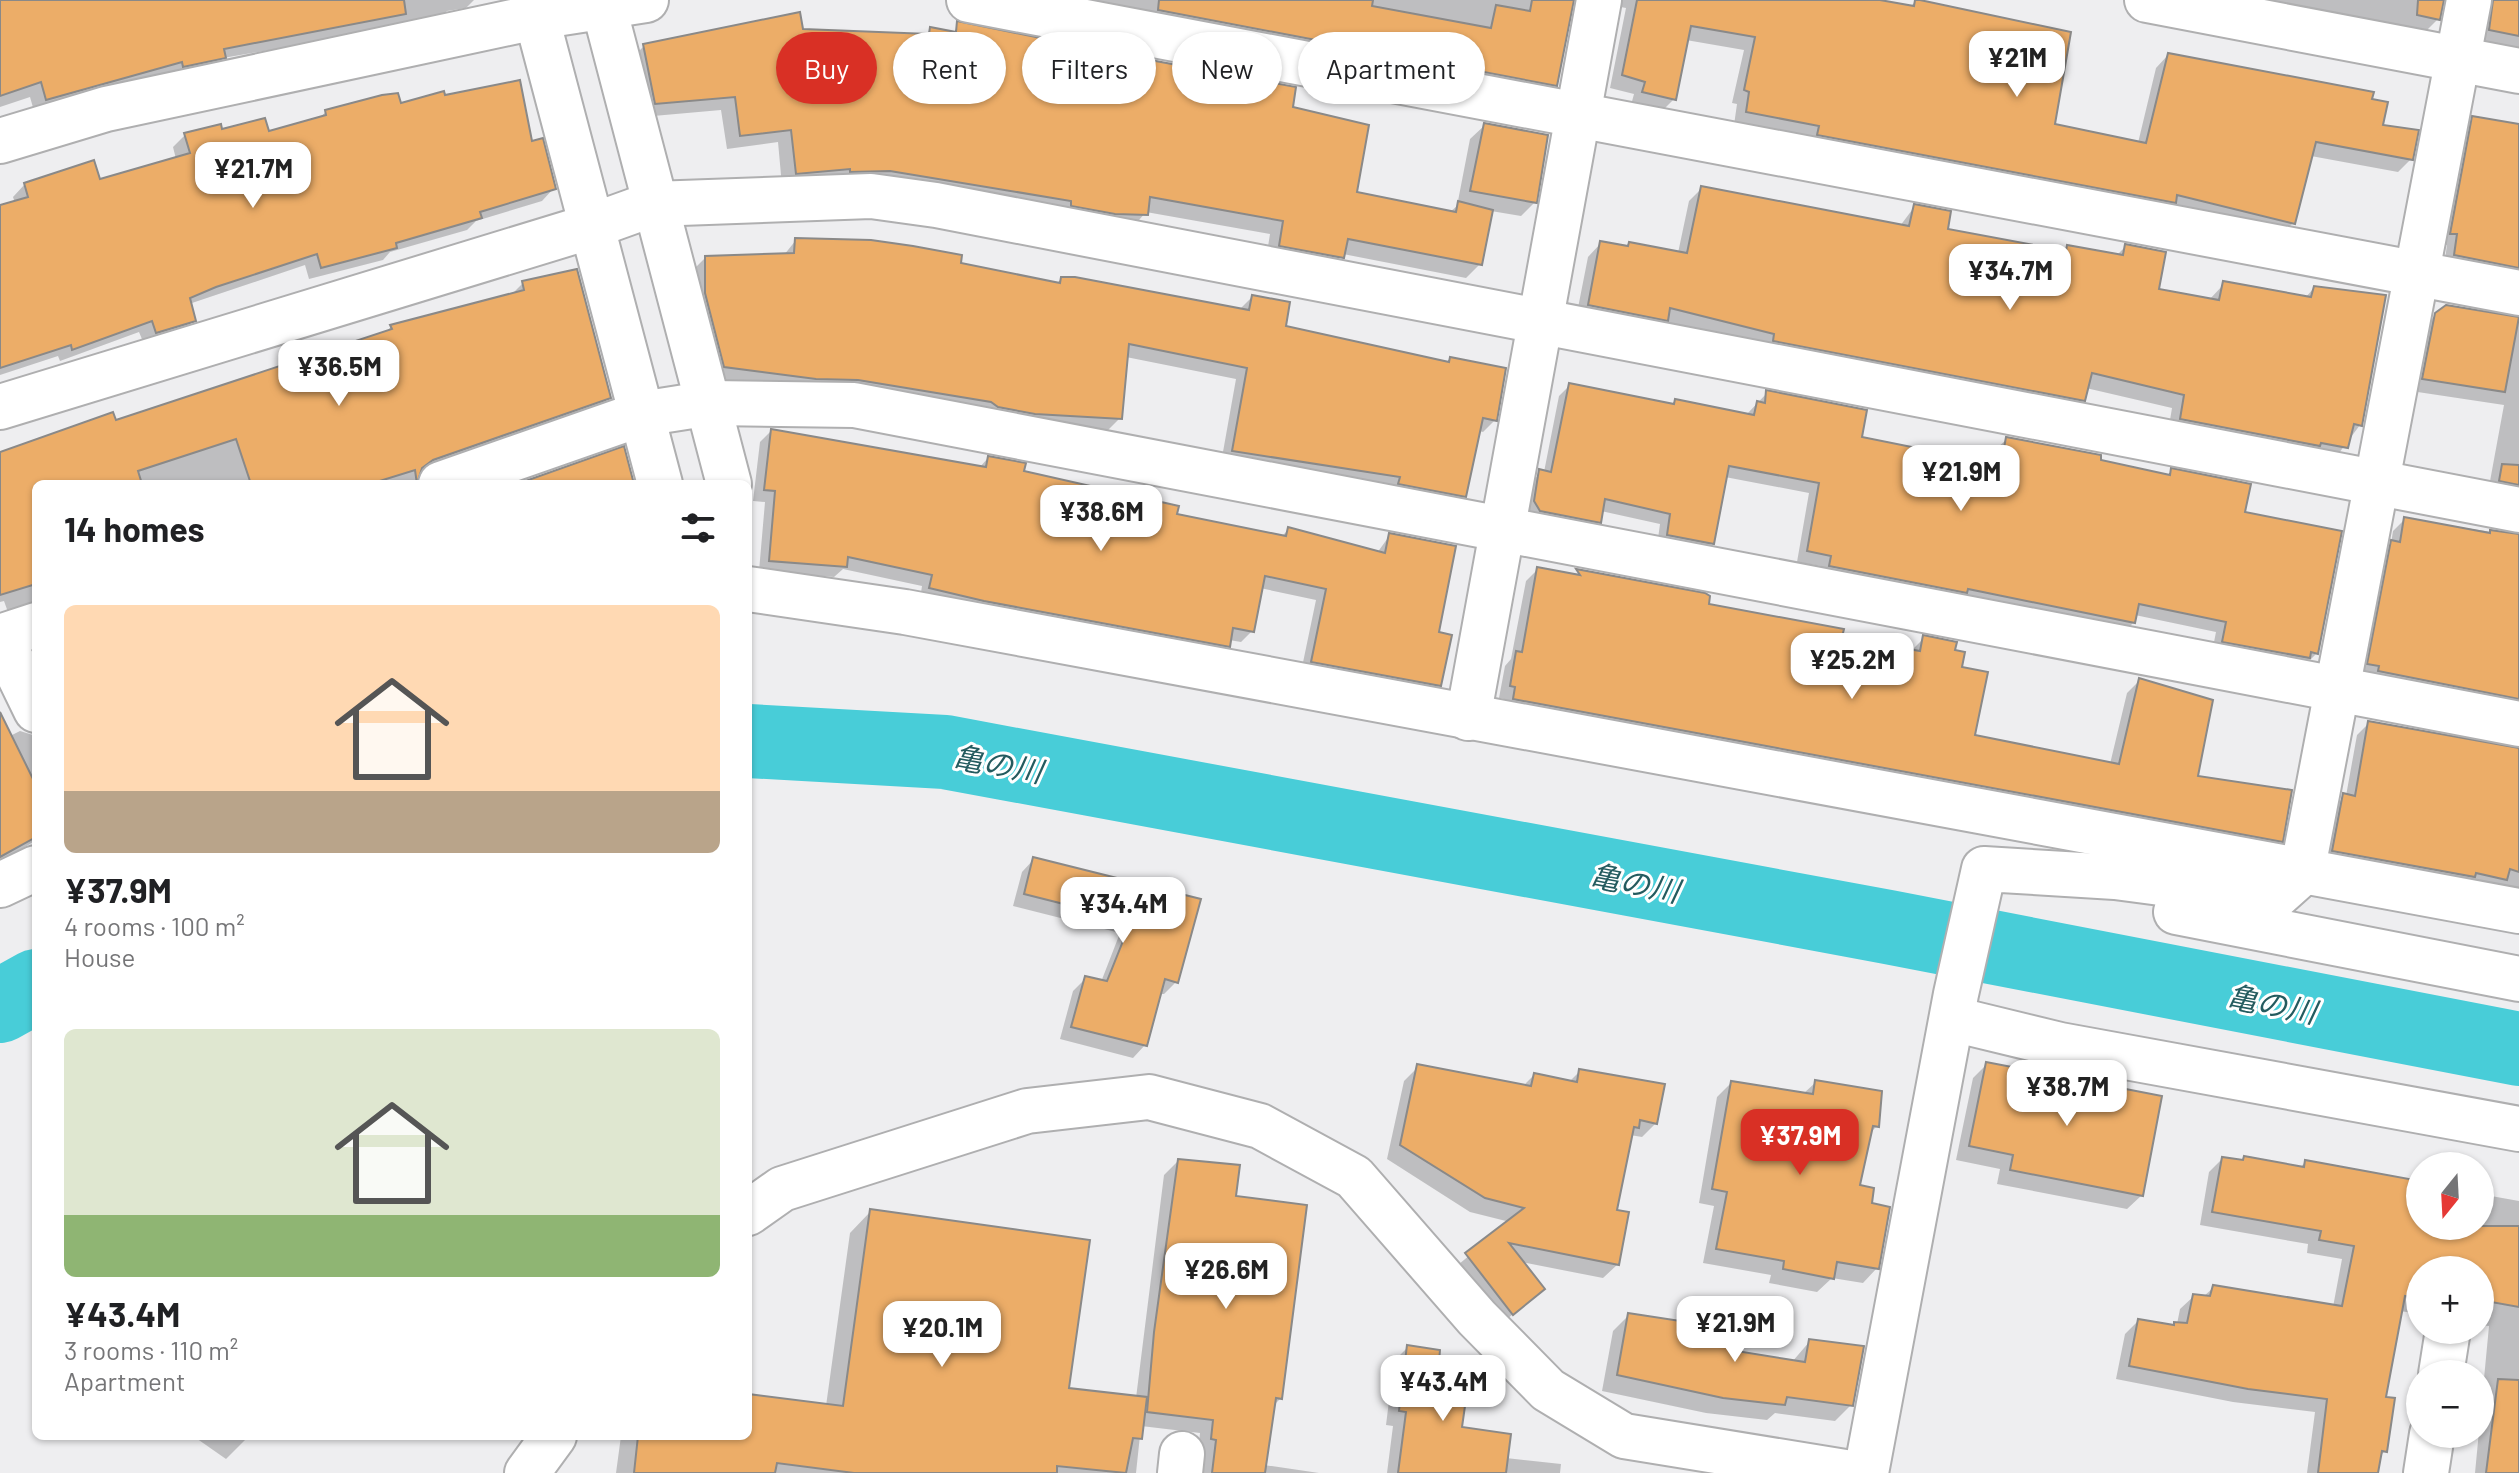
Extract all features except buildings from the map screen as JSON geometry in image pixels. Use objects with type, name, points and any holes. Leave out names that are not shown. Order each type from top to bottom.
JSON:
[{"type":"street","points":[[0,141],[106,109],[534,9],[646,0]]},
{"type":"street","points":[[969,0],[2519,293]]},
{"type":"street","points":[[1468,718],[1599,0]]},
{"type":"street","points":[[2147,0],[2519,71]]},
{"type":"street","points":[[1866,1473],[1984,869],[2115,877],[2274,898],[2302,873],[2469,0]]},
{"type":"street","points":[[603,4],[653,204],[711,403],[728,480]]},
{"type":"street","points":[[534,9],[659,480]]},
{"type":"street","points":[[0,407],[592,226],[653,204],[871,196],[936,205],[2519,510]]},
{"type":"street","points":[[452,480],[641,414],[711,403],[854,405],[2519,724]]},
{"type":"street","points":[[752,580],[1468,718],[2519,911]]},
{"type":"street","points":[[32,626],[0,637],[32,702]]},
{"type":"street","points":[[0,885],[32,870]]},
{"type":"street","points":[[2115,877],[2139,905],[2519,979]]},
{"type":"street","points":[[1955,1006],[2060,1045],[2519,1129]]},
{"type":"street","points":[[752,1210],[782,1189],[1027,1111],[1149,1097],[1260,1126],[1354,1177],[1477,1318],[1548,1390],[1624,1436],[1851,1473]]},
{"type":"street","points":[[527,1473],[551,1440]]},
{"type":"street","points":[[2426,1473],[2430,1448]]},
{"type":"waterway","name":"亀の川","points":[[752,741],[945,752],[1888,927],[2519,1049]]},
{"type":"waterway","name":"亀の川","points":[[0,1006],[32,988]]}]
